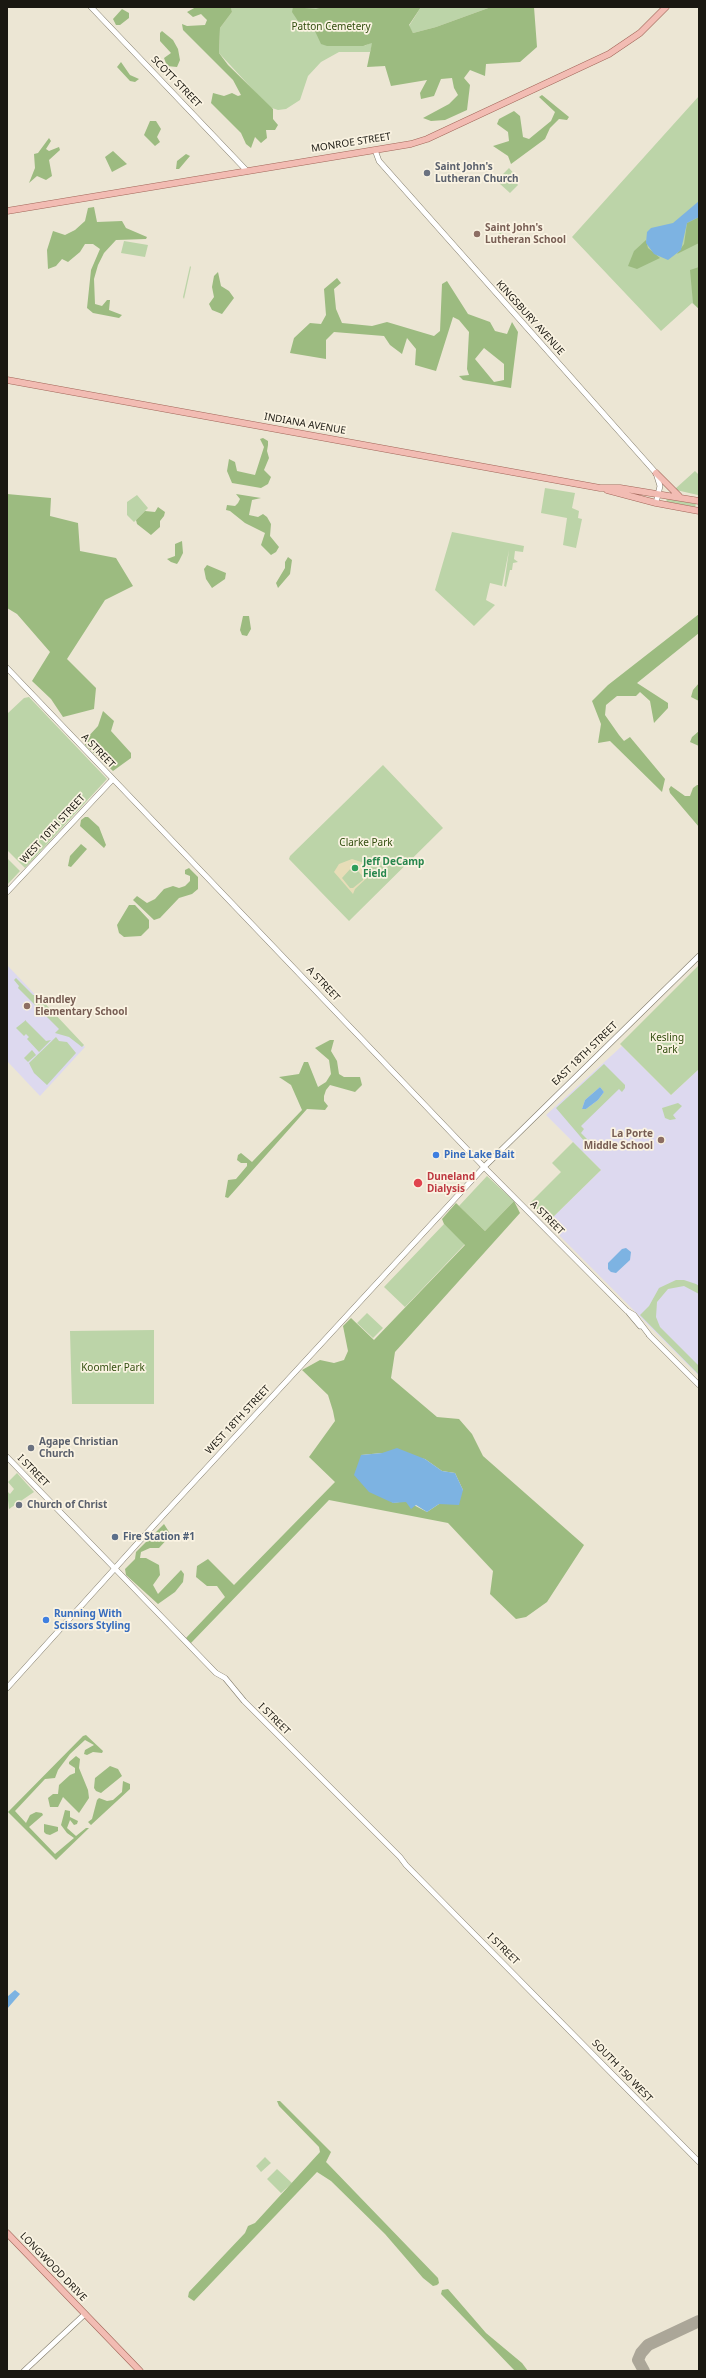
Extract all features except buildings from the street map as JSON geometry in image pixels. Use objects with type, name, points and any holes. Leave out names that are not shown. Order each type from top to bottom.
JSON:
[{"type":"main road","name":"MONROE STREET","points":[[7,211],[411,144],[433,137],[581,68],[625,44],[666,7]]},
{"type":"main road","name":"INDIANA AVENUE","points":[[7,380],[600,488],[658,494],[699,502]]},
{"type":"main road","points":[[656,473],[680,498]]},
{"type":"main road","name":"INDIANA AVENUE","points":[[600,488],[656,503],[699,511]]},
{"type":"main road","name":"LONGWOOD DRIVE","points":[[7,2233],[140,2371]]},
{"type":"street","name":"SCOTT STREET","points":[[91,7],[247,171]]},
{"type":"street","name":"KINGSBURY AVENUE","points":[[375,150],[379,161],[656,473]]},
{"type":"street","points":[[656,473],[660,486],[656,503]]},
{"type":"street","name":"A STREET","points":[[7,668],[484,1167],[628,1311],[639,1320],[650,1336],[699,1385]]},
{"type":"street","name":"WEST 10TH STREET","points":[[7,892],[113,779]]},
{"type":"street","name":"EAST 18TH STREET","points":[[484,1167],[699,956]]},
{"type":"street","name":"WEST 18TH STREET","points":[[7,1688],[114,1569],[484,1167]]},
{"type":"street","name":"I STREET","points":[[7,1457],[216,1673],[225,1678],[244,1701],[533,1992]]},
{"type":"street","name":"SOUTH 150 WEST","points":[[533,1992],[699,2162]]},
{"type":"street","points":[[24,2371],[85,2314]]},
{"type":"shaded area","name":"Handley Elementary School","points":[[7,965],[85,1047],[40,1096],[7,1061]]},
{"type":"shaded area","points":[[622,1046],[671,1095],[699,1069],[699,1376],[547,1223],[601,1170],[546,1115]]},
{"type":"green space","points":[[196,7],[231,7],[232,12],[220,28],[219,53],[228,65],[273,109],[273,119],[278,125],[275,130],[266,130],[267,138],[261,143],[255,137],[251,148],[246,144],[241,133],[211,103],[213,93],[224,96],[232,93],[238,96],[241,95],[233,80],[183,30],[182,24],[187,26],[205,25],[207,20],[201,14],[193,17],[187,12]]},
{"type":"green space","name":"Patton Cemetery","points":[[231,7],[402,7],[364,46],[373,42],[370,52],[339,52],[321,62],[308,76],[300,100],[286,109],[278,110],[269,107],[219,53],[220,28],[232,12]]},
{"type":"green space","name":"Patton Cemetery","points":[[293,7],[316,9],[323,7],[421,7],[409,25],[413,33],[436,27],[491,7],[534,7],[537,47],[520,62],[486,64],[485,76],[470,70],[464,78],[470,85],[467,110],[445,120],[431,121],[423,118],[449,104],[458,95],[454,88],[452,78],[441,79],[434,96],[421,99],[420,93],[427,80],[391,86],[385,66],[367,67],[372,43],[363,46],[327,46],[321,44],[314,29],[298,21],[292,12]]},
{"type":"green space","points":[[421,7],[491,7],[436,27],[413,33],[409,26]]},
{"type":"green space","points":[[122,9],[129,13],[129,18],[120,25],[116,25],[113,19]]},
{"type":"green space","points":[[162,31],[173,40],[178,49],[180,60],[177,67],[167,66],[164,58],[171,53],[160,41],[160,33]]},
{"type":"green space","points":[[121,62],[130,75],[139,79],[135,82],[130,81],[117,67]]},
{"type":"green space","points":[[542,95],[569,117],[567,120],[559,119],[550,128],[545,139],[511,164],[508,156],[493,146],[509,141],[508,132],[497,124],[499,119],[514,111],[520,116],[523,137],[529,139],[551,121],[555,112],[539,97]]},
{"type":"green space","points":[[699,96],[699,309],[692,303],[661,331],[572,237]]},
{"type":"green space","points":[[150,121],[156,121],[161,129],[157,137],[160,142],[155,146],[144,135]]},
{"type":"green space","points":[[49,138],[51,141],[46,149],[49,151],[59,147],[60,150],[49,160],[52,176],[46,180],[37,176],[29,183],[35,168],[34,154],[38,153]]},
{"type":"green space","points":[[113,151],[127,164],[112,172],[105,157]]},
{"type":"green space","points":[[186,154],[190,156],[179,169],[176,169],[177,161]]},
{"type":"green space","points":[[509,168],[517,177],[514,180],[518,185],[510,193],[499,183],[499,178]]},
{"type":"green space","points":[[94,207],[97,222],[122,221],[126,228],[147,237],[146,239],[116,240],[104,253],[98,265],[94,279],[95,304],[102,306],[107,300],[110,300],[109,310],[122,315],[119,318],[93,313],[87,308],[91,270],[100,249],[93,244],[85,244],[80,252],[68,262],[62,259],[56,266],[48,269],[47,250],[53,231],[65,235],[75,230],[85,221],[88,208]]},
{"type":"green space","points":[[699,217],[699,243],[677,254],[684,244],[687,223]]},
{"type":"green space","points":[[502,231],[511,242],[507,245],[497,235]]},
{"type":"green space","points":[[646,240],[648,248],[660,258],[637,269],[628,266],[634,251]]},
{"type":"green space","points":[[124,241],[148,245],[145,257],[121,253]]},
{"type":"green space","points":[[190,266],[191,267],[184,299],[183,297]]},
{"type":"green space","points":[[699,267],[699,309],[693,303],[690,270]]},
{"type":"green space","points":[[218,272],[221,286],[229,291],[234,298],[222,314],[212,310],[209,304],[214,297],[212,287],[214,276]]},
{"type":"green space","points":[[337,278],[341,283],[334,289],[336,309],[342,323],[372,326],[387,322],[434,336],[440,331],[442,284],[447,281],[468,314],[490,322],[495,331],[507,334],[512,322],[518,332],[511,388],[463,380],[459,376],[469,375],[467,369],[469,332],[459,320],[453,317],[436,371],[415,365],[416,349],[407,338],[402,354],[390,345],[384,336],[334,332],[326,340],[326,359],[290,353],[294,338],[310,323],[321,324],[326,315],[324,289]],"holes":[[[484,348],[504,364],[504,380],[494,382],[475,359]]]},
{"type":"green space","points":[[263,438],[268,441],[267,451],[269,458],[264,470],[271,477],[268,484],[261,488],[232,483],[227,471],[229,459],[235,462],[237,471],[255,475],[264,447],[260,439]]},
{"type":"green space","points":[[695,471],[699,475],[698,495],[675,489]]},
{"type":"green space","points":[[545,488],[575,493],[572,508],[579,511],[578,518],[582,519],[576,548],[563,545],[567,518],[541,513]]},
{"type":"green space","points":[[7,494],[51,498],[50,516],[78,523],[80,551],[116,558],[133,586],[105,600],[67,659],[96,688],[94,709],[63,717],[51,699],[32,681],[50,652],[17,614],[7,608]]},
{"type":"green space","points":[[236,494],[261,498],[252,500],[249,515],[258,517],[263,514],[267,517],[271,524],[270,536],[279,547],[276,552],[271,555],[261,545],[265,533],[245,523],[230,511],[226,510],[227,505],[235,506],[238,503],[240,499]]},
{"type":"green space","points":[[137,495],[148,508],[134,522],[127,515],[127,502]]},
{"type":"green space","points":[[666,498],[696,504],[695,507],[667,502]]},
{"type":"green space","points":[[158,507],[165,512],[164,516],[160,521],[160,527],[151,535],[137,524],[136,520],[145,511],[155,512]]},
{"type":"green space","points":[[452,532],[524,546],[523,552],[515,551],[514,559],[518,562],[513,563],[506,587],[504,586],[509,550],[502,586],[490,583],[486,600],[495,605],[474,626],[435,590]]},
{"type":"green space","points":[[182,541],[183,553],[179,561],[177,564],[171,562],[167,559],[175,556],[175,544]]},
{"type":"green space","points":[[288,557],[292,560],[290,574],[278,588],[276,583],[285,568],[285,562]]},
{"type":"green space","points":[[207,565],[226,573],[225,579],[212,588],[206,579],[204,569]]},
{"type":"green space","points":[[699,614],[699,633],[637,683],[668,703],[668,708],[654,723],[650,701],[640,692],[636,696],[617,696],[606,705],[605,715],[619,735],[624,741],[630,737],[665,779],[662,792],[610,741],[598,743],[601,724],[592,701],[608,685]]},
{"type":"green space","points":[[243,616],[249,616],[251,629],[247,636],[242,635],[240,630]]},
{"type":"green space","points":[[699,683],[699,701],[691,697],[693,690]]},
{"type":"green space","points":[[29,697],[107,779],[25,868],[7,850],[7,714],[24,698]]},
{"type":"green space","points":[[103,711],[114,721],[111,731],[131,753],[131,758],[113,771],[85,745],[86,739],[98,726]]},
{"type":"green space","points":[[699,731],[699,746],[690,742],[692,737]]},
{"type":"green space","name":"Clarke Park","points":[[383,765],[443,828],[349,921],[289,859],[290,856]]},
{"type":"green space","points":[[699,785],[699,827],[670,793],[669,789],[671,786],[685,796],[690,796],[693,788]]},
{"type":"green space","points":[[88,817],[99,827],[106,845],[104,848],[80,826],[81,820]]},
{"type":"green space","points":[[81,844],[87,849],[71,867],[68,866],[70,856]]},
{"type":"green space","points":[[7,858],[20,871],[7,885]]},
{"type":"green space","points":[[189,868],[198,877],[198,889],[192,894],[179,898],[160,918],[154,920],[133,900],[137,896],[147,903],[155,899],[164,889],[173,886],[179,888],[185,886],[190,881],[190,876],[185,874],[185,870]]},
{"type":"green space","points":[[129,905],[135,905],[149,920],[149,928],[141,936],[124,937],[119,933],[117,925]]},
{"type":"green space","name":"Kesling Park","points":[[699,965],[699,1069],[671,1095],[620,1044]]},
{"type":"green space","points":[[16,978],[33,995],[37,995],[84,1045],[82,1047],[69,1037],[55,1033],[59,1029],[18,988],[19,986],[14,980]]},
{"type":"green space","points":[[26,1020],[26,1034],[24,1036],[16,1028]]},
{"type":"green space","points":[[26,1021],[46,1041],[51,1040],[39,1052],[27,1039],[29,1037],[26,1034]]},
{"type":"green space","points":[[56,1037],[59,1041],[67,1042],[76,1053],[47,1085],[34,1073],[29,1063]]},
{"type":"green space","points":[[330,1040],[334,1040],[331,1051],[337,1061],[339,1074],[344,1077],[360,1077],[362,1085],[355,1092],[330,1085],[324,1096],[324,1101],[328,1106],[325,1110],[307,1109],[228,1198],[225,1197],[228,1180],[236,1179],[247,1166],[247,1163],[241,1163],[237,1160],[238,1155],[241,1153],[252,1162],[302,1110],[291,1085],[279,1077],[299,1074],[304,1062],[308,1062],[318,1087],[326,1082],[331,1074],[329,1060],[315,1048]]},
{"type":"green space","points":[[32,1050],[36,1055],[28,1062],[24,1058]]},
{"type":"green space","points":[[604,1064],[625,1085],[622,1092],[619,1089],[581,1126],[584,1129],[581,1133],[588,1140],[592,1139],[585,1142],[556,1108]],"holes":[[[600,1087],[604,1092],[598,1100],[586,1109],[582,1109],[585,1100]]]},
{"type":"green space","points":[[678,1103],[682,1106],[673,1115],[676,1119],[670,1120],[665,1118],[662,1108]]},
{"type":"green space","points":[[573,1142],[601,1170],[547,1223],[529,1204],[561,1172],[552,1163]]},
{"type":"green space","points":[[487,1176],[514,1201],[485,1231],[459,1206]]},
{"type":"green space","points":[[514,1201],[520,1213],[395,1352],[391,1378],[437,1417],[459,1419],[472,1434],[483,1456],[584,1545],[547,1602],[526,1617],[516,1619],[490,1594],[493,1571],[448,1523],[329,1500],[191,1643],[186,1638],[225,1597],[217,1586],[207,1586],[196,1577],[197,1566],[208,1559],[234,1585],[335,1482],[309,1457],[335,1421],[333,1411],[328,1395],[302,1370],[320,1360],[334,1363],[344,1360],[348,1351],[343,1326],[351,1318],[374,1340],[465,1245],[444,1224],[442,1219],[456,1203],[485,1231]],"holes":[[[382,1453],[425,1459],[442,1471],[455,1473],[463,1490],[447,1503],[439,1504],[427,1512],[406,1501],[393,1503],[361,1455]]]},
{"type":"green space","points":[[444,1224],[465,1244],[405,1307],[384,1287]]},
{"type":"green space","points":[[676,1280],[684,1280],[696,1284],[699,1286],[699,1294],[684,1286],[668,1289],[657,1302],[656,1317],[660,1327],[699,1366],[699,1375],[640,1315],[649,1306],[659,1288]]},
{"type":"green space","points":[[367,1313],[383,1328],[373,1338],[357,1323]]},
{"type":"green space","name":"Koomler Park","points":[[154,1330],[154,1404],[72,1404],[70,1331]]},
{"type":"green space","points":[[17,1473],[34,1492],[9,1509],[7,1491],[10,1494],[14,1489],[8,1482]]},
{"type":"green space","points":[[164,1524],[171,1535],[159,1548],[150,1548],[141,1552],[140,1558],[146,1558],[159,1565],[160,1575],[153,1585],[158,1594],[181,1570],[184,1574],[183,1582],[175,1592],[158,1604],[126,1575],[125,1569],[135,1559],[136,1552]]},
{"type":"green space","points":[[86,1735],[103,1751],[102,1753],[93,1752],[87,1755],[84,1754],[85,1750],[94,1745],[85,1740],[70,1754],[58,1770],[55,1778],[45,1779],[15,1811],[26,1823],[30,1815],[36,1812],[42,1813],[43,1815],[29,1827],[55,1854],[74,1838],[67,1833],[61,1825],[65,1810],[70,1811],[70,1817],[78,1821],[77,1824],[74,1825],[70,1820],[67,1828],[76,1836],[86,1828],[89,1828],[56,1860],[8,1812],[83,1736]]},
{"type":"green space","points":[[76,1756],[80,1759],[79,1768],[88,1790],[89,1798],[79,1813],[63,1797],[58,1807],[50,1807],[48,1798],[53,1794],[58,1794],[59,1785],[70,1775],[75,1773],[75,1768],[69,1764],[69,1762]]},
{"type":"green space","points":[[110,1766],[118,1769],[122,1776],[101,1793],[96,1791],[94,1788],[95,1778]]},
{"type":"green space","points":[[123,1781],[130,1784],[130,1789],[91,1825],[88,1822],[92,1819],[97,1800],[99,1798],[107,1801],[113,1800],[122,1792]]},
{"type":"green space","points":[[44,1824],[58,1827],[58,1831],[50,1835],[46,1834],[44,1832]]},
{"type":"green space","points":[[277,2101],[280,2101],[331,2152],[326,2162],[438,2278],[439,2283],[437,2285],[433,2286],[423,2278],[385,2234],[331,2181],[317,2172],[194,2301],[188,2297],[189,2292],[245,2233],[248,2226],[255,2223],[320,2152],[319,2147],[279,2106]]},
{"type":"green space","points":[[265,2157],[271,2163],[261,2172],[256,2166]]},
{"type":"green space","points":[[277,2169],[292,2183],[281,2193],[267,2179]]},
{"type":"green space","points":[[448,2289],[486,2333],[522,2363],[528,2371],[515,2371],[441,2294],[442,2290]]},
{"type":"sand","points":[[352,859],[364,863],[371,874],[355,889],[353,894],[334,872],[339,864]],"holes":[[[352,867],[355,867],[363,877],[363,880],[353,888],[350,888],[342,878]]]},
{"type":"water","points":[[699,201],[699,217],[687,223],[681,250],[668,260],[654,254],[646,243],[647,232],[651,228],[673,223]]},
{"type":"water","points":[[600,1087],[604,1092],[598,1100],[586,1109],[582,1109],[585,1100]]},
{"type":"water","points":[[626,1248],[631,1252],[630,1260],[616,1273],[611,1272],[608,1269],[608,1263],[622,1249]]},
{"type":"water","points":[[397,1448],[425,1459],[442,1471],[455,1473],[463,1490],[459,1505],[439,1504],[427,1512],[416,1505],[411,1509],[406,1502],[393,1503],[369,1492],[354,1475],[361,1455],[382,1453]]},
{"type":"water","points":[[15,1990],[20,1994],[7,2009],[7,1997]]},
{"type":"taxiway","points":[[644,2371],[638,2360],[641,2353],[648,2345],[699,2321]]},
{"type":"place","name":"Saint John's Lutheran Church","points":[[427,173]]},
{"type":"place","name":"Saint John's Lutheran School","points":[[477,234]]},
{"type":"place","name":"Jeff DeCamp Field","points":[[355,868]]},
{"type":"place","name":"Handley Elementary School","points":[[27,1006]]},
{"type":"place","name":"La Porte Middle School","points":[[661,1140]]},
{"type":"place","name":"Pine Lake Bait","points":[[436,1155]]},
{"type":"place","name":"Duneland Dialysis","points":[[418,1183]]},
{"type":"place","name":"Agape Christian Church","points":[[31,1448]]},
{"type":"place","name":"Church of Christ","points":[[19,1505]]},
{"type":"place","name":"Fire Station #1","points":[[115,1537]]},
{"type":"place","name":"Running With Scissors Styling","points":[[46,1620]]}]
